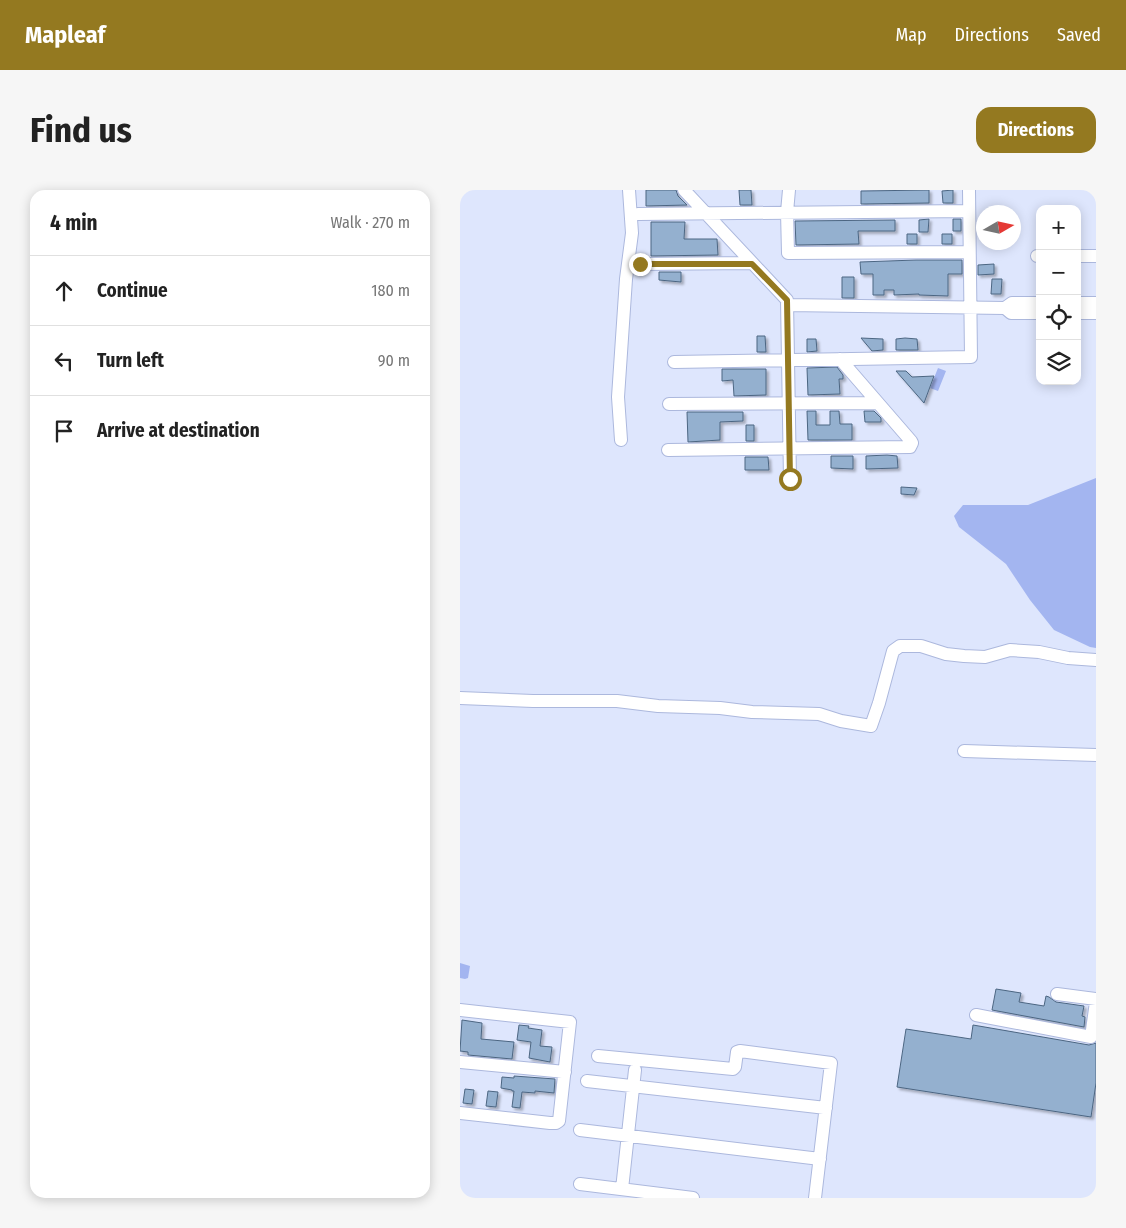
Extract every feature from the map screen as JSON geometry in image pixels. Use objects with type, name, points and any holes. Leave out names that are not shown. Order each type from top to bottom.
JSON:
[{"type":"street","points":[[621,440],[618,397],[626,280],[632,233],[629,190]]},
{"type":"street","points":[[684,190],[787,300],[790,479]]},
{"type":"street","points":[[790,190],[787,212],[788,253],[970,252]]},
{"type":"street","points":[[674,362],[971,357],[969,190]]},
{"type":"street","points":[[638,214],[969,211]]},
{"type":"street","points":[[1081,256],[1096,256]]},
{"type":"street","points":[[640,264],[752,264]]},
{"type":"street","points":[[787,305],[1005,308],[1012,303],[1036,303]]},
{"type":"street","points":[[1081,303],[1096,303]]},
{"type":"street","points":[[1005,308],[1011,313],[1036,313]]},
{"type":"street","points":[[1081,313],[1096,313]]},
{"type":"street","points":[[668,450],[910,447],[911,441],[840,359]]},
{"type":"street","points":[[668,404],[878,403]]},
{"type":"street","points":[[460,698],[533,702],[616,701],[658,706],[819,714],[841,721],[871,726],[893,651],[900,646],[921,646],[946,654],[964,656],[985,657],[1010,650],[1096,660]]},
{"type":"street","points":[[964,751],[1096,755]]},
{"type":"street","points":[[976,1015],[1091,1036],[1094,1033],[1096,1000],[1057,994]]},
{"type":"street","points":[[460,1010],[570,1022],[560,1121],[556,1123],[460,1113]]},
{"type":"street","points":[[598,1056],[733,1069],[737,1052],[740,1051],[831,1063],[815,1198]]},
{"type":"street","points":[[460,1062],[564,1072]]},
{"type":"street","points":[[622,1189],[635,1087],[635,1070]]},
{"type":"street","points":[[587,1081],[826,1108]]},
{"type":"street","points":[[580,1130],[820,1159]]},
{"type":"street","points":[[580,1184],[693,1198]]},
{"type":"water","points":[[938,368],[946,371],[938,391],[930,388]]},
{"type":"water","points":[[1096,478],[1096,648],[1054,630],[1030,600],[1006,564],[959,527],[954,516],[963,505],[1028,505]]},
{"type":"water","points":[[460,963],[470,966],[468,978],[460,978]]},
{"type":"building","points":[[646,190],[676,190],[678,196],[687,205],[646,206]]},
{"type":"building","points":[[739,190],[751,190],[752,205],[740,205]]},
{"type":"building","points":[[929,190],[929,203],[861,204],[861,191]]},
{"type":"building","points":[[953,190],[953,203],[943,203],[942,191]]},
{"type":"building","points":[[929,219],[928,232],[919,232],[919,220]]},
{"type":"building","points":[[953,219],[961,219],[961,231],[953,231]]},
{"type":"building","points":[[895,220],[895,231],[858,231],[859,244],[796,245],[795,221]]},
{"type":"building","points":[[651,222],[685,222],[684,239],[717,239],[718,255],[651,256]]},
{"type":"building","points":[[907,234],[917,234],[917,244],[907,244]]},
{"type":"building","points":[[942,234],[952,234],[952,244],[942,244]]},
{"type":"building","points":[[962,260],[962,274],[948,274],[948,296],[894,295],[894,290],[884,290],[884,295],[873,295],[873,274],[861,274],[860,262]]},
{"type":"building","points":[[994,264],[994,274],[978,275],[978,265]]},
{"type":"building","points":[[659,272],[681,272],[681,282],[659,280]]},
{"type":"building","points":[[842,277],[854,277],[854,298],[842,298]]},
{"type":"building","points":[[992,279],[1002,279],[1001,294],[991,294]]},
{"type":"building","points":[[757,336],[765,336],[766,352],[757,352]]},
{"type":"building","points":[[861,338],[883,339],[883,350],[872,351]]},
{"type":"building","points":[[807,339],[816,339],[817,351],[807,352]]},
{"type":"building","points":[[896,339],[917,339],[918,350],[896,350]]},
{"type":"building","points":[[837,367],[843,375],[843,379],[839,379],[840,394],[808,395],[807,368]]},
{"type":"building","points":[[722,369],[766,369],[766,395],[734,396],[733,380],[722,381]]},
{"type":"building","points":[[896,371],[906,371],[912,377],[934,376],[924,403]]},
{"type":"building","points":[[807,411],[816,411],[816,425],[830,425],[830,411],[839,411],[840,424],[852,424],[852,440],[808,440]]},
{"type":"building","points":[[864,411],[874,411],[881,418],[881,422],[865,422]]},
{"type":"building","points":[[687,412],[743,412],[743,421],[720,422],[720,440],[688,442]]},
{"type":"building","points":[[746,425],[754,425],[754,441],[746,441]]},
{"type":"building","points":[[831,456],[853,456],[853,469],[831,468]]},
{"type":"building","points":[[866,456],[897,456],[898,468],[866,469]]},
{"type":"building","points":[[745,457],[768,457],[769,470],[745,470]]},
{"type":"building","points":[[901,487],[917,488],[914,495],[901,494]]},
{"type":"building","points":[[996,989],[1021,993],[1019,1002],[1044,1006],[1046,996],[1056,1002],[1084,1006],[1082,1016],[1085,1017],[1084,1027],[992,1010]]},
{"type":"building","points":[[462,1020],[482,1023],[481,1039],[514,1042],[512,1059],[468,1055],[468,1052],[460,1051]]},
{"type":"building","points":[[519,1025],[542,1030],[540,1046],[552,1047],[550,1062],[529,1058],[531,1042],[517,1040]]},
{"type":"building","points":[[973,1025],[1089,1045],[1096,1043],[1096,1083],[1091,1117],[897,1087],[906,1029],[971,1039]]},
{"type":"building","points":[[514,1076],[555,1079],[554,1093],[522,1092],[520,1108],[512,1107],[514,1091],[501,1088],[502,1077],[514,1078]]},
{"type":"building","points":[[465,1089],[474,1090],[472,1104],[463,1103]]},
{"type":"building","points":[[488,1091],[498,1092],[496,1107],[486,1106]]},
{"type":"route","points":[[640,264],[752,264],[787,300],[790,479]]}]
